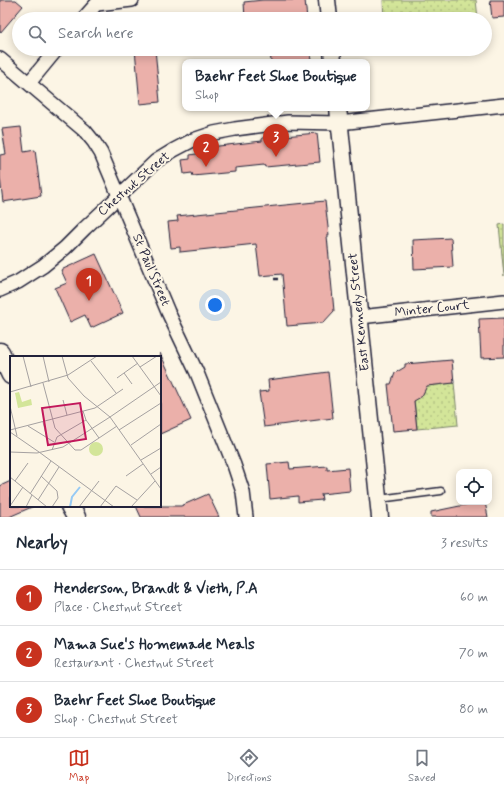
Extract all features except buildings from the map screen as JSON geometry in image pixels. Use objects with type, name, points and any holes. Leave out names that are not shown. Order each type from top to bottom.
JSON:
[{"type":"main road","points":[[0,352],[10,373]]},
{"type":"main road","points":[[71,507],[76,517]]},
{"type":"street","points":[[89,12],[98,2],[132,0]]},
{"type":"street","points":[[327,0],[328,12]]},
{"type":"street","points":[[29,83],[51,56]]},
{"type":"street","name":"St Paul Street","points":[[0,59],[85,132],[101,153],[168,312],[197,373],[243,492],[246,517]]},
{"type":"street","name":"Chestnut Street","points":[[0,290],[18,282],[42,266],[65,248],[146,170],[168,154],[193,140],[214,133],[235,129],[339,115],[504,105]]},
{"type":"street","name":"East Kennedy Street","points":[[339,115],[380,517]]},
{"type":"street","name":"Minter Court","points":[[360,317],[504,301]]},
{"type":"lane","points":[[378,499],[441,491]]},
{"type":"path","points":[[274,279],[280,279]]},
{"type":"green space","points":[[383,0],[476,0],[477,12],[384,12]]},
{"type":"green space","points":[[504,224],[504,276],[499,225]]},
{"type":"green space","points":[[454,383],[458,425],[417,429],[414,399],[422,395],[425,386]]},
{"type":"place","name":"Baehr Feet Shoe Boutique","points":[[276,157]]},
{"type":"place","name":"Mama Sue's Homemade Meals","points":[[206,167]]},
{"type":"place","name":"Henderson, Brandt & Vieth, P.A","points":[[89,301]]}]
